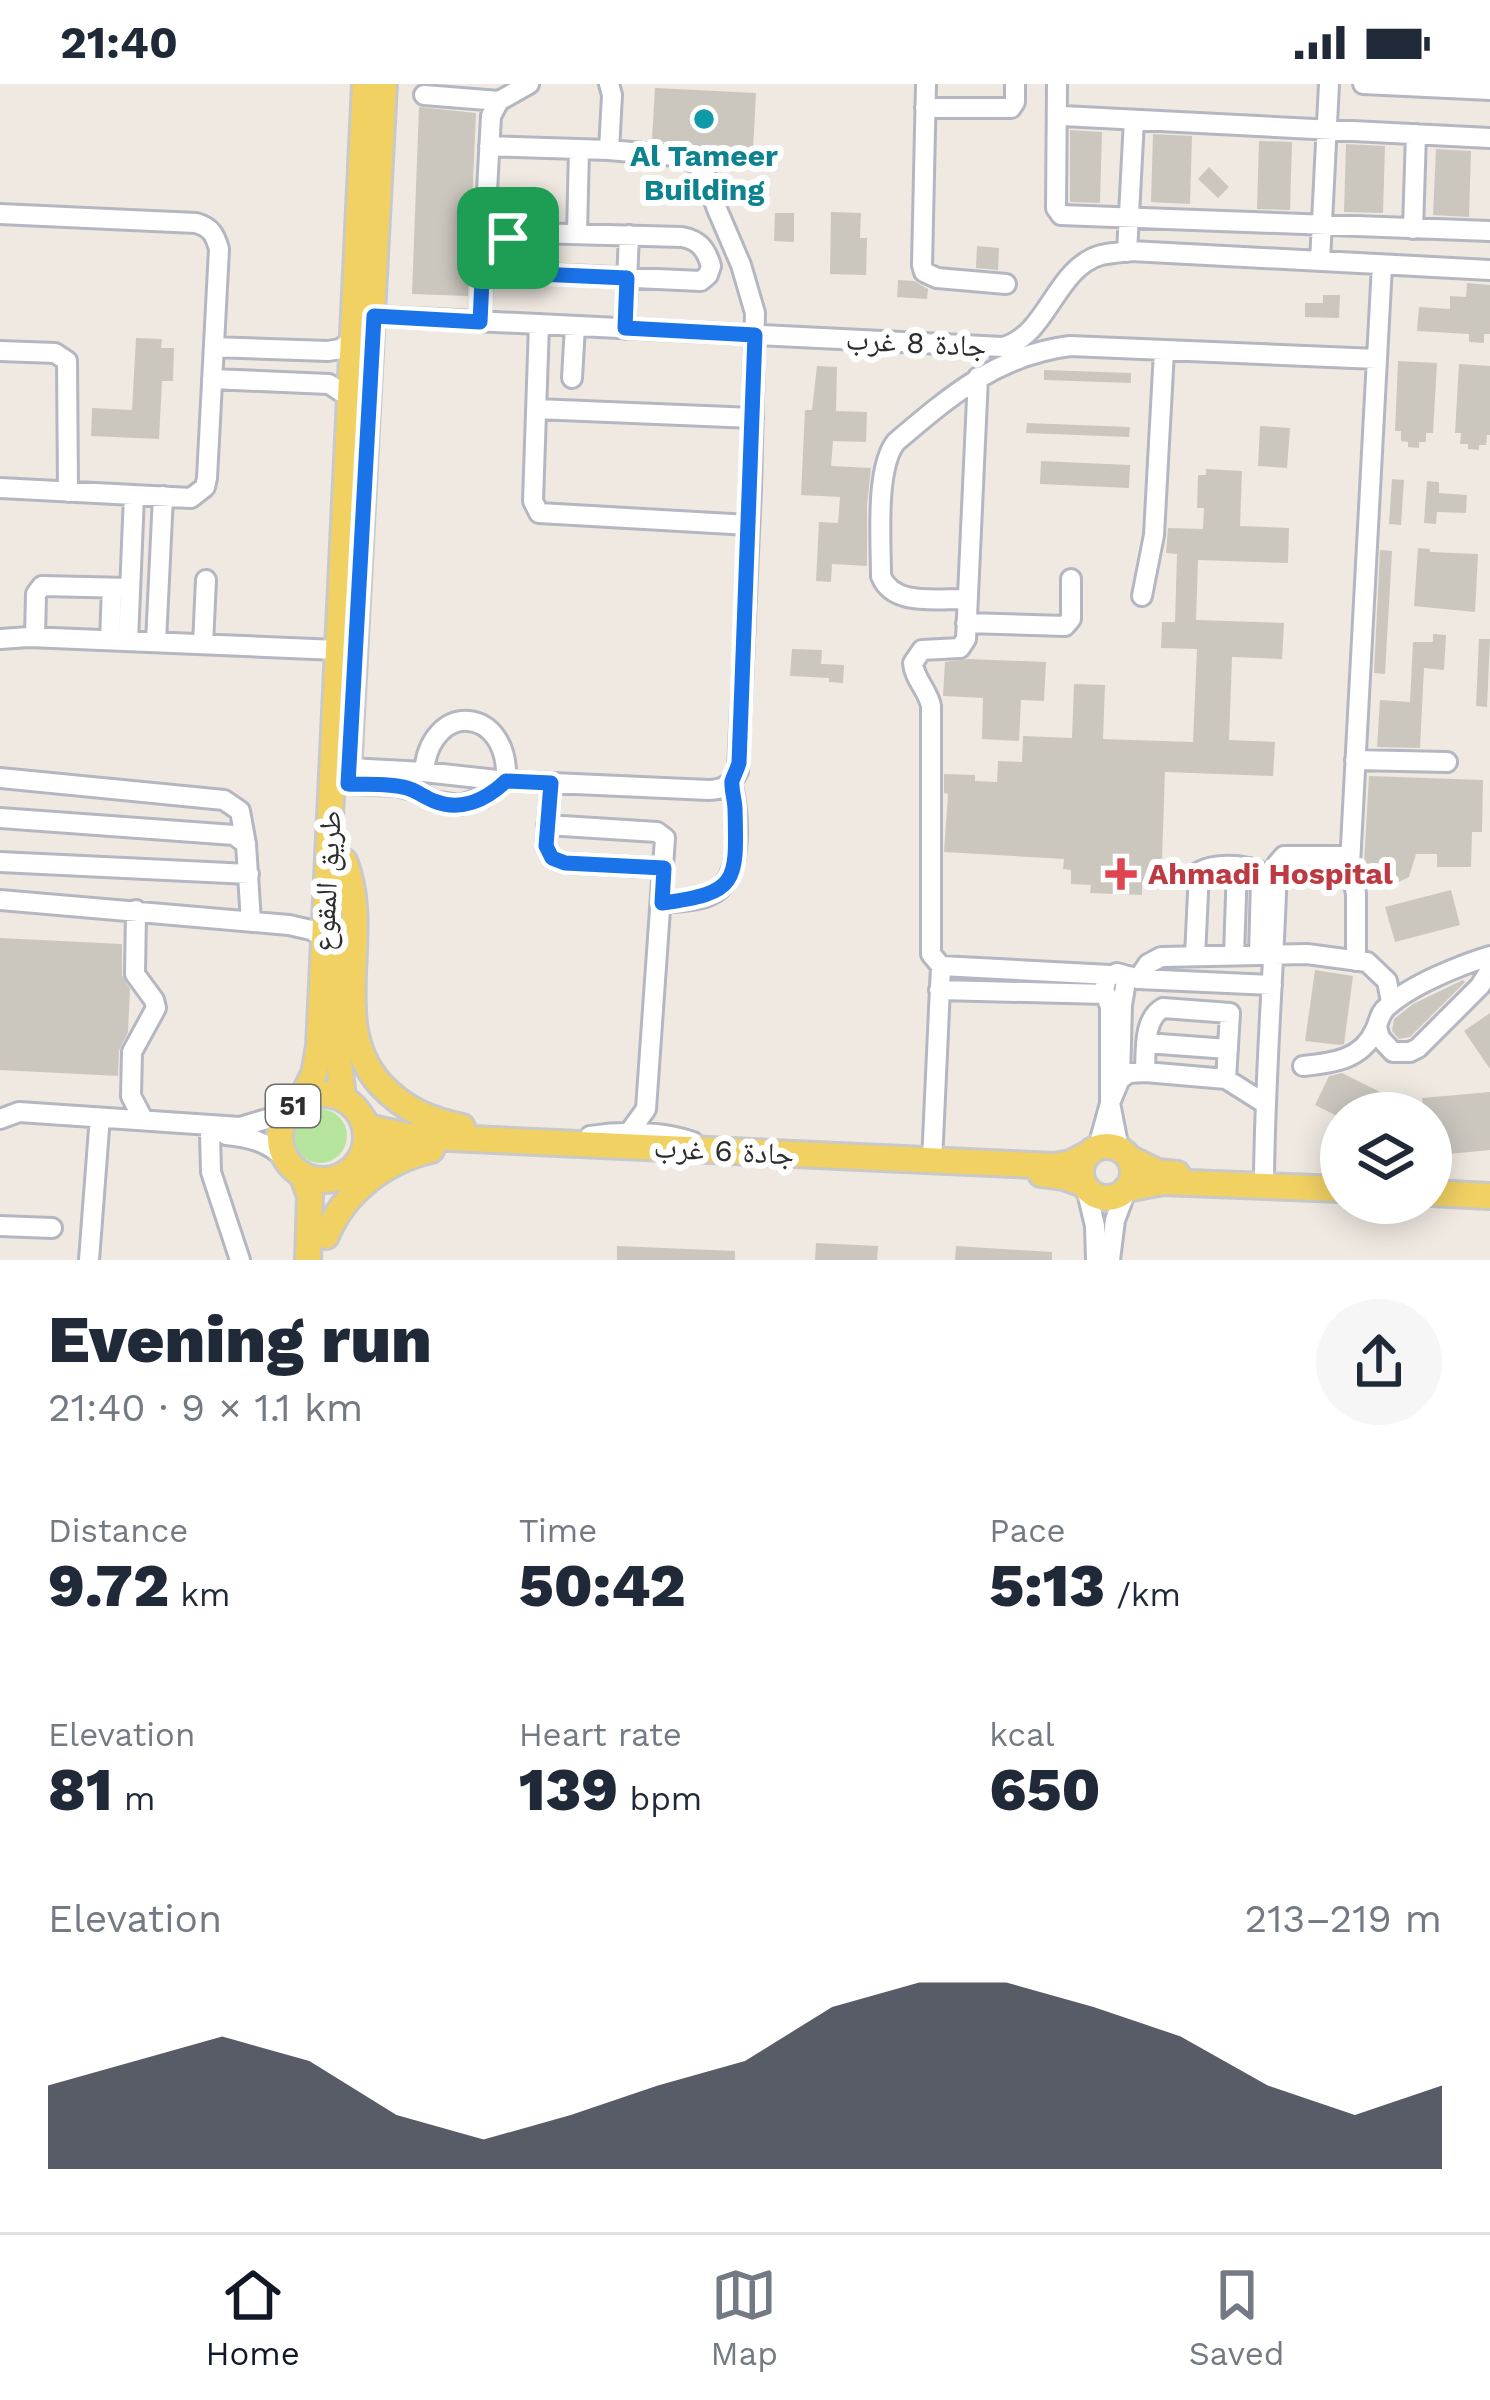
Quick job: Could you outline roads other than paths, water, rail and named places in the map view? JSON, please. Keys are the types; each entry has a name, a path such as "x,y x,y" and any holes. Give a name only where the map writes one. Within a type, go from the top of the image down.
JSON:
{"main road":[{"name":"طريق المقوع","path":"343,1098 337,1045 381,86"},
{"name":"طريق المقوع","path":"296,1104 314,1074 319,1047 352,341 381,86"},
{"path":"344,861 354,902 352,1015 362,1061 389,1094 417,1114 502,1143"},
{"name":"51","path":"308,1260 310,1196 280,1136 283,1121 296,1104 315,1094 343,1098 363,1120 366,1136 360,1159"},
{"name":"جادة 6 غرب","path":"363,1120 367,1126 407,1136 1055,1175 1085,1186"},
{"name":"جادة 6 غرب","path":"360,1159 390,1142 567,1143 1055,1166 1109,1152 1167,1174 1320,1183"},
{"path":"325,1248 336,1212 374,1176 405,1159 442,1148 502,1143"},
{"path":"1109,1152 1132,1178 1126,1190 1097,1196 1085,1186 1081,1168 1109,1152"},
{"path":"293,1166 313,1178 336,1178 360,1159"},
{"path":"325,1248 329,1191 336,1178"},
{"name":"جادة 6 غرب","path":"1126,1190 1163,1182 1320,1185"},
{"path":"1452,1190 1490,1191"}],"street":[{"path":"480,322 491,116 499,101 529,84"},
{"path":"610,84 610,150"},
{"path":"926,84 924,272 937,278 1006,284"},
{"path":"925,108 1011,108 1015,84"},
{"path":"1058,84 1056,208 1060,215 1490,232"},
{"path":"1320,261 1329,84"},
{"path":"1363,84 1490,90"},
{"path":"441,92 499,101"},
{"path":"1057,120 1063,116 1490,138"},
{"path":"1127,252 1134,120"},
{"path":"1413,229 1416,134"},
{"path":"489,146 610,150 685,158 700,167 742,265 755,313 739,763 731,783 735,855 731,876 717,892 662,903"},
{"path":"577,234 578,149"},
{"path":"0,214 206,226 219,249 205,488 191,497 0,488"},
{"path":"483,271 700,280 709,275 711,266 703,247 693,239 533,232 484,237"},
{"path":"625,328 629,235"},
{"path":"516,273 517,237"},
{"name":"جادة 8 غرب","path":"374,316 1009,346 1025,336 1070,277 1097,256 1127,252 1490,271"},
{"path":"1356,961 1356,894 1350,856 1382,265"},
{"path":"539,324 533,501 538,513 748,525"},
{"path":"572,378 575,326"},
{"path":"214,346 328,351 352,341"},
{"path":"967,599 901,596 886,587 881,576 883,468 896,442 978,377 1061,347 1377,359"},
{"path":"286,381 278,365 280,356 292,349"},
{"path":"0,351 55,353 67,361 68,491"},
{"path":"1142,596 1154,535 1164,351"},
{"path":"932,1162 940,966 931,954 932,706 913,663 922,650 963,646 966,639 978,377"},
{"path":"212,379 328,384 349,397"},
{"path":"536,409 753,418"},
{"path":"119,640 134,495"},
{"path":"156,642 163,496"},
{"path":"966,623 1065,626 1071,619 1070,579"},
{"path":"203,644 206,580"},
{"path":"35,637 36,594 41,586 121,588"},
{"path":"0,639 338,650"},
{"path":"424,772 436,734 459,722 472,722 495,734 502,745 506,781"},
{"path":"1355,760 1447,763"},
{"path":"348,776 424,772 506,781 709,790 731,783"},
{"path":"348,776 460,805 485,797 506,781"},
{"path":"0,778 224,800 240,811 251,922"},
{"path":"551,783 546,846 558,862 664,868"},
{"path":"0,818 234,836 246,844"},
{"path":"547,825 657,832 666,841 646,1109 628,1134"},
{"path":"1267,955 1279,860 1350,856"},
{"path":"0,862 249,874"},
{"path":"1234,956 1237,866"},
{"path":"1195,956 1199,872 1208,867 1257,870 1272,985 1264,1178"},
{"path":"0,900 304,927 325,938"},
{"path":"136,910 135,974 156,1008 132,1052 131,1096 143,1119"},
{"path":"1109,1152 1111,1007 1127,980 1161,957 1307,954 1356,961 1375,968 1387,981 1391,1003"},
{"path":"1490,956 1455,967 1391,1003 1378,1018 1380,1038 1393,1052 1418,1048 1490,970"},
{"path":"940,966 1083,985"},
{"path":"939,990 1127,980 1272,985"},
{"path":"1127,980 1163,1008 1230,1012 1226,1079"},
{"path":"1110,1102 1120,1079 1127,980"},
{"path":"1190,1010 1216,983"},
{"path":"1144,1072 1154,1014 1163,1008"},
{"path":"1303,1066 1334,1063 1352,1055 1377,1027"},
{"path":"1146,1043 1228,1048"},
{"path":"1120,1079 1144,1072 1226,1079 1264,1103"},
{"path":"0,1120 19,1112 240,1126 280,1115 296,1104"},
{"path":"646,1109 664,1136"},
{"path":"0,1120 254,1139 273,1147 293,1166"},
{"path":"89,1260 99,1129"},
{"path":"210,1134 211,1172 240,1260"},
{"path":"567,1143 628,1134 689,1140 708,1150"},
{"path":"1085,1186 1110,1260"},
{"path":"1096,1260 1126,1190"},
{"path":"0,1226 52,1228"}],"place":[{"name":"Al Tameer Building","path":"704,119"},
{"name":"Ahmadi Hospital","path":"1121,874"}]}
